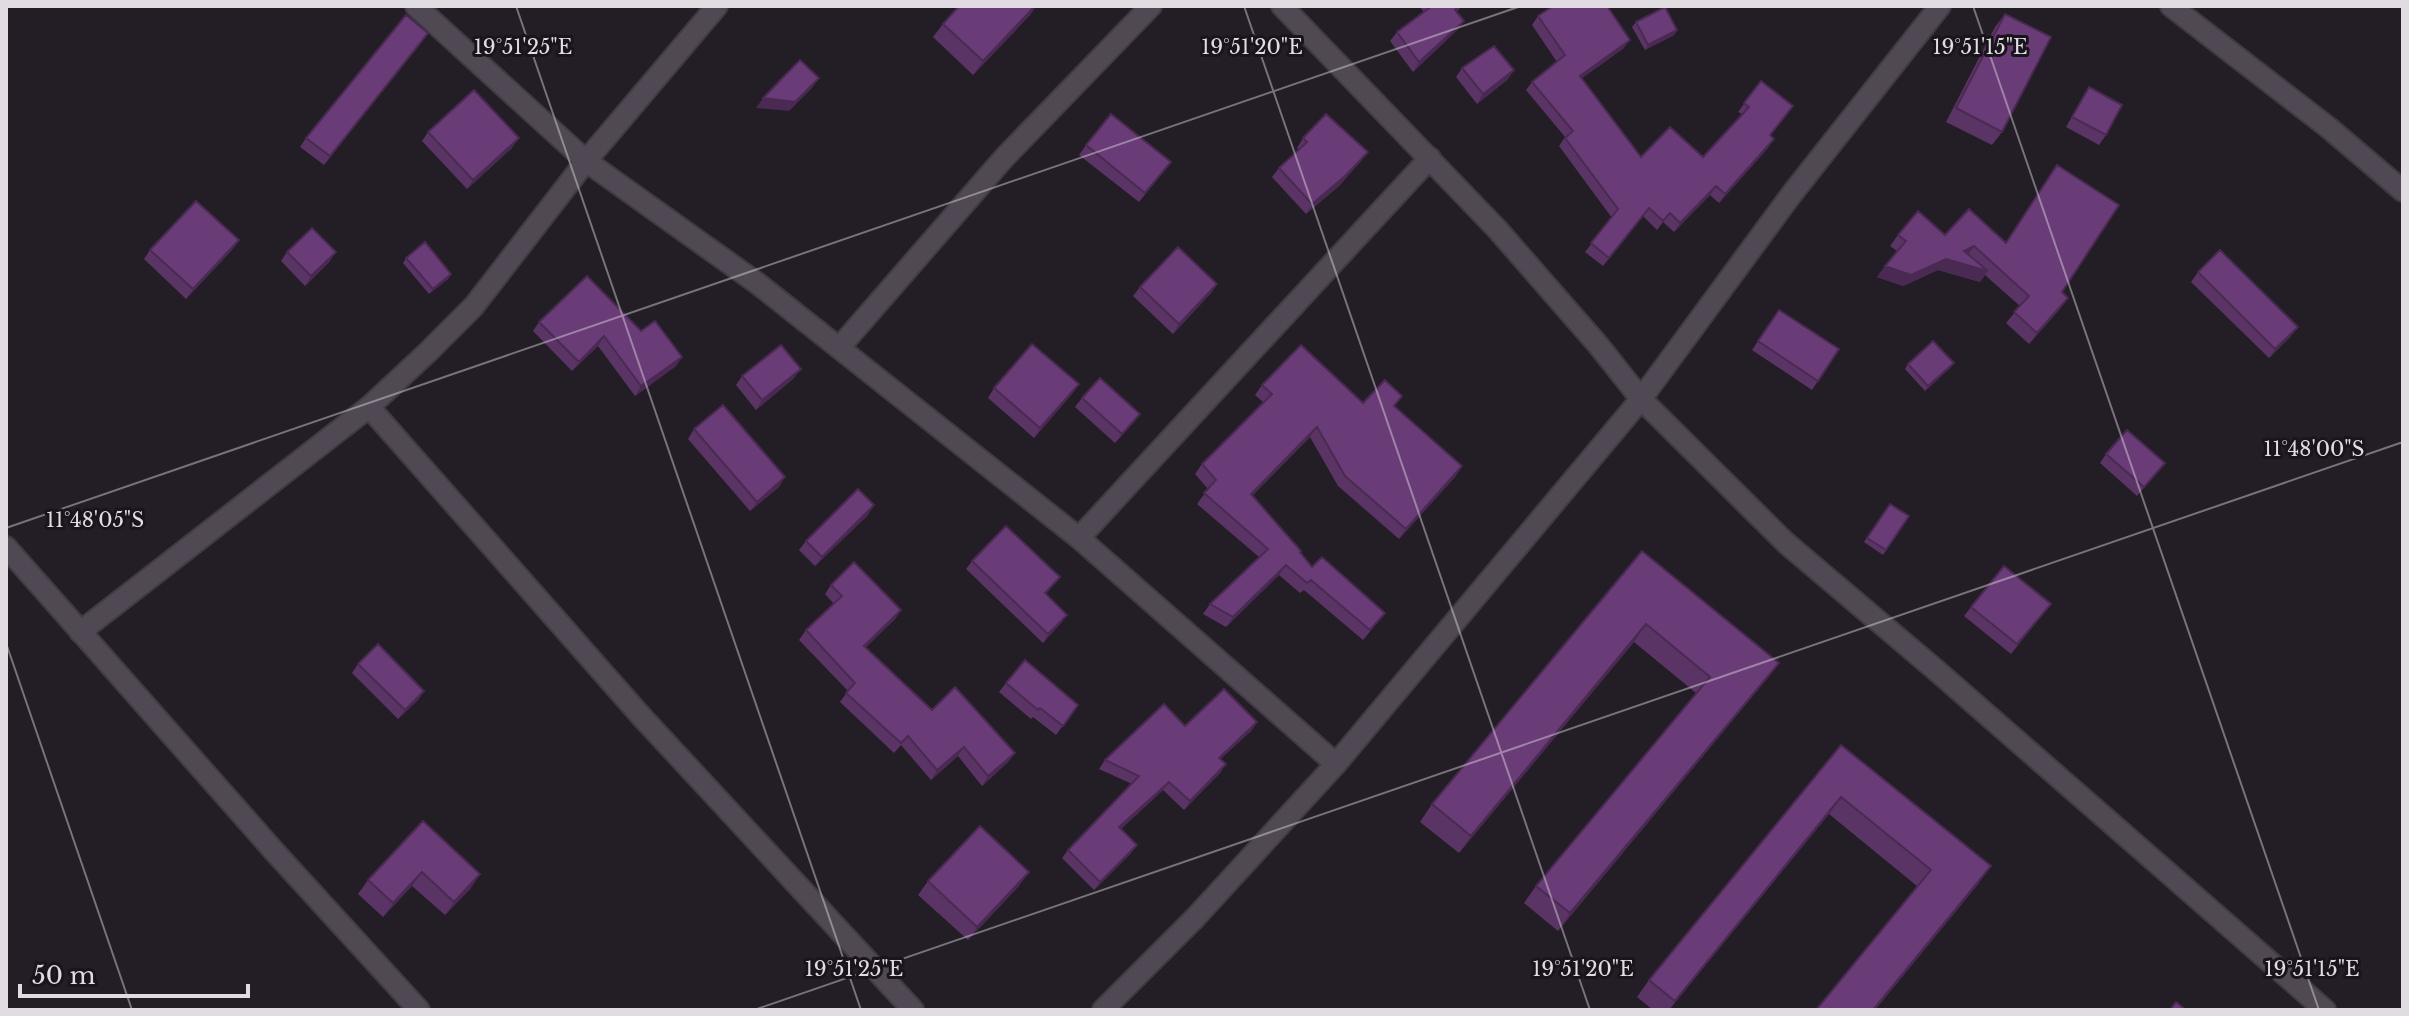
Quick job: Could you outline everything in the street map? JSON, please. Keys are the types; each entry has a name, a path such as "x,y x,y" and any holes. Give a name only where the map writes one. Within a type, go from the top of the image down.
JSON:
{"street":[{"path":"416,6 586,161 757,283 1079,538 1336,764"},
{"path":"80,632 369,407 474,306 586,161 717,6"},
{"path":"839,348 1004,158 1151,6"},
{"path":"1282,6 1528,262 1641,399 1786,543 2325,1010"},
{"path":"1103,1010 1195,918 1336,764 1641,399 1791,195 1940,6"},
{"path":"2171,6 2329,128 2403,191"},
{"path":"1079,538 1430,158"},
{"path":"369,407 610,682 913,1010"},
{"path":"6,547 419,1010"}],"building":[{"path":"959,6 1035,6 983,61 943,24"},
{"path":"1432,6 1459,6 1455,10 1464,21 1419,62 1397,32"},
{"path":"1553,6 1607,6 1630,40 1580,76 1641,157 1670,127 1703,157 1749,107 1744,103 1761,81 1793,106 1770,135 1774,139 1725,194 1716,186 1680,223 1670,213 1663,221 1649,208 1609,258 1591,243 1618,209 1565,138 1573,131 1532,82 1565,55 1538,16"},
{"path":"1665,7 1677,30 1648,45 1636,22"},
{"path":"2005,14 2051,37 2002,132 1956,108"},
{"path":"406,15 428,33 330,156 306,138"},
{"path":"1494,46 1514,70 1483,94 1462,68"},
{"path":"800,60 819,78 795,102 763,98"},
{"path":"2089,87 2122,105 2106,135 2072,117"},
{"path":"474,90 519,138 473,180 428,132"},
{"path":"1111,114 1171,162 1145,193 1086,145"},
{"path":"1326,114 1368,152 1312,204 1279,168 1307,142 1303,138"},
{"path":"2057,165 2119,205 2062,292 2068,298 2037,333 2014,312 2029,296 1974,246 1964,251 1988,271 1946,259 1911,275 1885,266 1906,241 1898,235 1918,211 1945,235 1969,209 2006,243"},
{"path":"196,201 239,240 193,289 150,250"},
{"path":"312,228 336,252 311,276 287,252"},
{"path":"425,242 451,274 433,289 406,258"},
{"path":"1178,247 1217,284 1179,324 1140,287"},
{"path":"2220,250 2298,327 2275,349 2198,272"},
{"path":"587,276 641,331 655,321 682,357 641,386 604,336 579,362 539,322"},
{"path":"1779,310 1839,349 1818,381 1758,341"},
{"path":"1933,341 1954,363 1928,386 1908,364"},
{"path":"1032,344 1079,384 1040,428 994,388"},
{"path":"781,345 801,369 762,400 742,376"},
{"path":"1301,345 1363,403 1385,380 1402,396 1394,406 1462,466 1406,529 1345,476 1317,427 1251,494 1312,567 1322,557 1385,613 1370,630 1311,580 1307,583 1286,565 1233,617 1210,604 1268,549 1204,493 1216,480 1202,464 1272,394 1262,385"},
{"path":"1100,378 1140,414 1122,434 1082,398"},
{"path":"723,405 785,477 757,502 694,429"},
{"path":"2127,430 2165,463 2144,487 2106,454"},
{"path":"858,489 874,505 822,557 806,541"},
{"path":"1890,504 1909,516 1886,550 1867,538"},
{"path":"1006,526 1060,577 1045,593 1067,615 1048,634 972,561"},
{"path":"1642,551 1779,663 1570,913 1536,886 1710,677 1646,624 1471,836 1432,804"},
{"path":"854,562 901,610 864,646 932,710 955,687 1015,753 988,776 964,747 937,770 908,736 901,743 846,693 855,683 806,630 842,596 831,585"},
{"path":"2004,566 2051,604 2017,644 1971,607"},
{"path":"378,644 424,691 405,710 358,664"},
{"path":"1025,660 1078,705 1063,726 1006,683"},
{"path":"1224,689 1257,722 1219,758 1226,764 1190,801 1169,782 1119,827 1137,845 1100,882 1068,850 1139,776 1105,760 1164,704 1185,726"},
{"path":"1841,745 1991,866 1873,1010 1816,1010 1931,870 1841,797 1675,1001 1649,980"},
{"path":"423,821 480,874 454,902 422,872 393,903 368,880"},
{"path":"980,826 1029,872 977,927 928,881"},
{"path":"2176,1002 2186,1010 2170,1010"}]}
